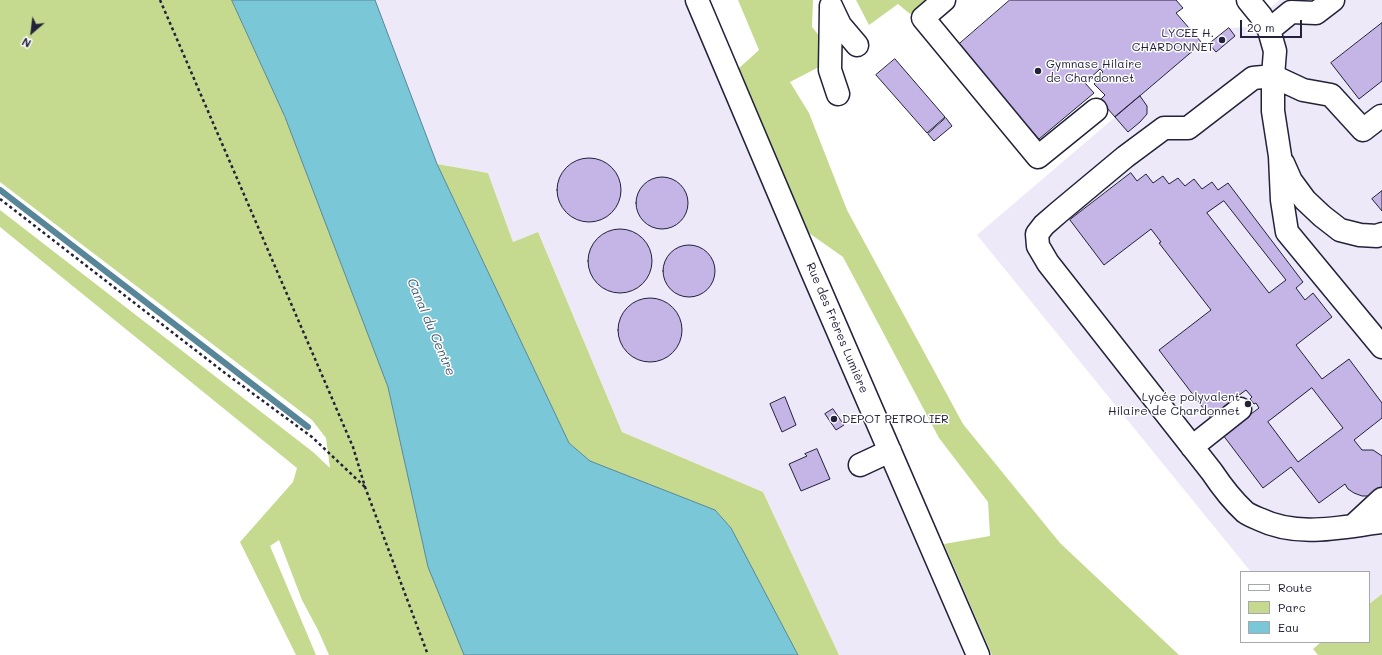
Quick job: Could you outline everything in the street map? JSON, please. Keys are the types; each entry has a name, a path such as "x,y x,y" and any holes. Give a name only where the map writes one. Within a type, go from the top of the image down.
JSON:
{"street":[{"name":"Rue des Frères Lumière","path":"697,0 978,655"},
{"path":"944,0 923,18 1038,157 1096,110"},
{"path":"1248,0 1261,16 1269,30 1275,51 1273,111 1280,156 1282,200 1287,232 1382,347"},
{"path":"1269,30 1291,12 1316,13 1333,0"},
{"path":"830,3 840,25 856,45"},
{"path":"830,3 830,70 838,94"},
{"path":"1381,116 1363,130 1331,95 1303,90 1273,76 1253,78 1188,128 1164,128 1125,157 1059,212 1044,225 1037,234 1038,246 1048,263 1212,472 1229,496 1247,513 1270,524 1293,530 1322,530 1382,522"},
{"path":"1280,156 1291,181 1305,200 1340,230 1360,235 1377,236 1382,234"},
{"path":"1192,447 1240,409"},
{"path":"860,465 890,451"},
{"path":"1354,525 1382,499"}],"path":[{"path":"160,0 353,447 365,487 428,655"},
{"path":"0,199 225,373 312,437 365,487"}],"shaded area":[{"path":"375,0 708,0 992,655 839,655 763,492 622,432 538,232 513,242 488,173 437,164"},
{"name":"Lycée polyvalent Hilaire de Chardonnet","path":"1280,0 1382,0 1382,594 1370,603 1370,571 1250,571 977,235 1202,43 1209,44 1229,28 1247,27"}],"green space":[{"path":"0,0 232,0 285,117 388,387 428,567 464,655 329,655 302,600 279,540 270,546 316,655 296,655 240,542 293,482 297,468 0,227 0,210 313,452 330,468 326,438 312,420 0,182"},
{"path":"738,0 813,0 812,27 821,38 819,67 790,82 809,113 847,210 963,424 1060,543 1179,655 992,655 944,544 990,536 988,502 939,438 843,257 809,233 738,69 759,50"},
{"path":"856,0 927,0 910,14 898,4 869,25"},
{"path":"437,164 488,173 513,242 538,232 622,432 763,492 839,655 798,655 731,528 715,510 590,461 569,443"},
{"path":"1382,594 1382,655 1318,655 1313,649 1320,643 1370,643 1370,603"}],"water":[{"name":"Canal du Centre","path":"232,0 375,0 437,164 569,443 590,461 715,510 731,528 798,655 464,655 428,567 388,387 285,117"}],"building":[{"name":"Gymnase Hilaire de Chardonnet","path":"1010,0 1176,0 1183,8 1176,13 1202,43 1115,117 1100,100 1105,95 1094,84 1103,72 1100,69 1085,83 1094,93 1039,139 957,46"},
{"path":"1382,23 1382,81 1359,99 1331,63"},
{"name":"LYCEE H. CHARDONNET","path":"1229,28 1235,36 1216,52 1209,44"},
{"path":"895,59 945,117 927,133 876,75"},
{"path":"1140,96 1147,106 1147,114 1128,132 1115,117"},
{"path":"946,118 952,126 934,141 928,134"},
{"path":"589,158 607,163 612,167 616,172 621,190 616,208 612,213 607,217 589,222 571,217 566,213 562,208 557,190 562,172 566,167 571,163"},
{"path":"1131,173 1137,181 1146,174 1153,183 1163,176 1169,184 1178,178 1185,186 1194,179 1202,189 1212,182 1218,190 1228,183 1303,282 1296,288 1305,300 1313,293 1332,317 1296,345 1322,379 1349,359 1382,403 1382,418 1354,440 1362,450 1373,450 1382,456 1382,489 1376,494 1362,496 1348,489 1345,484 1319,503 1291,467 1263,488 1223,435 1259,408 1256,403 1254,404 1250,399 1252,397 1246,390 1210,417 1159,350 1211,310 1159,243 1161,242 1151,229 1104,265 1070,220","holes":["1224,201 1286,280 1269,293 1207,213","1312,388 1343,428 1298,462 1268,422"]},
{"path":"662,177 676,181 684,189 688,203 684,217 676,225 662,229 648,225 640,217 636,203 640,189 648,181"},
{"path":"1382,191 1382,211 1372,199"},
{"path":"620,229 638,234 643,238 647,243 652,261 647,279 643,284 638,288 620,293 602,288 597,284 593,279 588,261 593,243 597,238 602,234"},
{"path":"689,245 703,249 711,257 715,271 711,285 703,293 689,297 675,293 667,285 663,271 667,257 675,249"},
{"path":"650,298 668,303 673,307 677,312 682,330 677,348 673,353 668,357 650,362 632,357 627,353 623,348 618,330 623,312 627,307 632,303"},
{"path":"785,397 796,425 782,432 770,404"},
{"name":"DEPOT PETROLIER","path":"833,409 844,425 836,430 825,414"},
{"path":"817,449 830,479 801,491 789,464 807,456 805,454"}],"waterway":[{"path":"0,190 308,427"}],"place":[{"name":"LYCEE H. CHARDONNET","path":"1222,40"},
{"name":"Gymnase Hilaire de Chardonnet","path":"1038,71"},
{"name":"Lycée polyvalent Hilaire de Chardonnet","path":"1248,404"},
{"name":"DEPOT PETROLIER","path":"834,419"}]}
